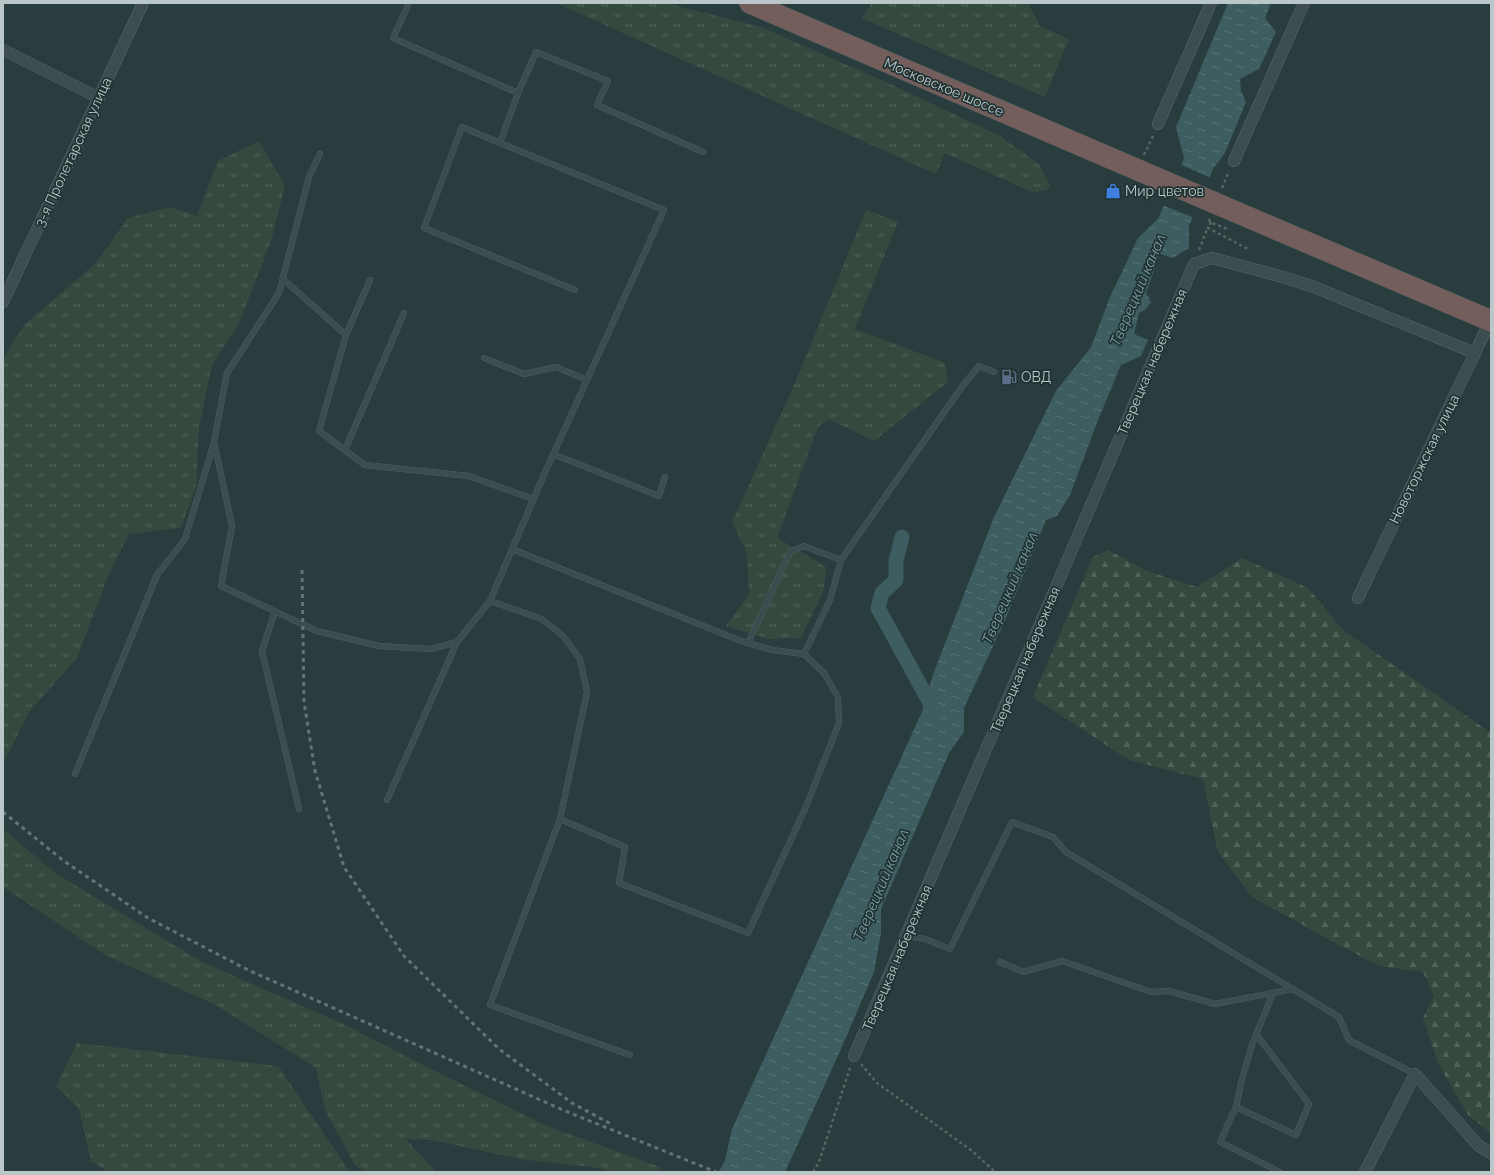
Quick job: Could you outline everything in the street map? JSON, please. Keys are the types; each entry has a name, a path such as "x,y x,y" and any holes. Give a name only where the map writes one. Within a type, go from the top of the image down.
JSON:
{"highway":[{"name":"Московское шоссе","path":"750,3 1141,163 1215,207 1491,320"}],"street":[{"name":"3-я Пролетарская улица","path":"3,302 143,3"},
{"path":"1158,124 1211,3"},
{"path":"1234,161 1304,3"},
{"path":"3,50 99,98"},
{"path":"1194,264 1212,258 1283,277 1314,287 1475,353"},
{"name":"Тверецкая набережная","path":"854,1056 1194,264"},
{"name":"Новоторжская улица","path":"1358,598 1491,320"},
{"path":"1365,1172 1414,1074 1479,1146 1491,1153"}],"lane":[{"path":"409,3 393,38 518,93"},
{"path":"500,143 518,93 536,52 608,81 597,105 703,152"},
{"path":"387,800 457,642 490,601 553,454 664,210 462,127 424,228 575,290"},
{"path":"75,774 157,575 185,539 214,442 227,373 279,293 309,177 320,154"},
{"path":"283,279 346,336"},
{"path":"370,280 346,336 319,431 365,465 470,476 533,499"},
{"path":"345,450 404,312"},
{"path":"484,358 524,374 556,366 587,380"},
{"path":"804,654 830,600 841,560 961,388 979,366 994,372"},
{"path":"214,442 232,526 222,586 317,631 379,646 432,648 457,642"},
{"path":"553,454 659,496 665,477"},
{"path":"748,643 790,552 804,546 841,560"},
{"path":"512,549 748,643 772,650 804,654 824,672 838,697 839,722 805,810 748,933 619,883 625,847 560,819"},
{"path":"490,601 542,619 563,636 580,659 587,692 560,819 490,1005 630,1055"},
{"path":"275,611 262,651 299,809"},
{"path":"906,936 925,939 950,949 1012,822 1053,837 1066,852 1339,1017 1349,1040 1414,1074"},
{"path":"1000,962 1024,972 1062,961 1151,992 1169,991 1215,1004 1293,989"},
{"path":"1273,993 1252,1045 1236,1107 1220,1142 1280,1172"},
{"path":"1236,1107 1296,1135 1309,1104 1256,1034"}],"path":[{"path":"1141,163 1158,124"},
{"path":"1194,264 1234,161"},
{"path":"1208,228 1215,207"},
{"path":"1208,228 1250,250"},
{"path":"812,1172 819,1162 854,1056"},
{"path":"854,1056 877,1083 971,1150 995,1172"}],"green space":[{"path":"556,3 666,3 761,27 886,82 1000,136 1039,164 1051,188 1034,193 945,153 936,174"},
{"path":"872,3 1028,3 1040,26 1069,39 1045,97 861,18"},
{"path":"259,141 285,186 271,241 239,323 212,365 199,427 196,486 181,528 129,534 108,576 77,658 29,712 3,764 3,359 24,325 96,263 128,218 170,207 197,216 218,161"},
{"path":"866,210 898,222 855,329 945,363 948,382 874,441 828,419 818,427 777,538 826,567 824,590 801,638 769,639 726,626 749,594 747,553 732,522 795,383"},
{"path":"1108,550 1147,571 1197,587 1242,558 1308,588 1343,630 1491,733 1491,1133 1468,1115 1438,1063 1423,1018 1434,996 1423,972 1379,966 1252,897 1218,852 1203,779 1129,760 1033,697 1093,557"},
{"path":"3,829 55,873 202,962 341,1023 547,1126 660,1167 659,1172 614,1172 592,1167 519,1159 432,1140 406,1139 436,1172 365,1172 355,1165 325,1110 316,1068 214,1004 107,956 3,887"},
{"path":"77,1043 278,1066 350,1172 108,1172 91,1161 79,1109 56,1086"}],"water":[{"name":"Тверецкий канал","path":"1228,3 1271,3 1265,18 1276,32 1259,69 1240,79 1241,91 1246,102 1225,153 1213,169 1189,226 1189,248 1173,258 1160,254 1146,293 1151,302 1145,310 1139,313 1134,334 1148,340 1141,356 1121,365 1098,420 1070,495 1057,516 1046,520 1003,625 964,708 964,732 949,753 881,909 881,933 874,972 841,1049 785,1172 719,1172 725,1160 732,1129 921,714 934,672 994,517 1056,391 1091,347 1110,297 1138,238 1158,219 1184,158 1176,127"}],"pier":[{"path":"1179,164 1211,178 1195,218 1162,205"}],"waterway":[{"path":"902,537 896,561 896,580 882,593 878,608 936,714"}],"railway":[{"path":"302,570 304,702 315,771 344,867 404,956 499,1049 572,1103 611,1124"},
{"path":"3,812 64,861 148,918 248,970 563,1110 716,1172"}],"place":[{"name":"Мир цветов","path":"1113,191"},
{"name":"ОВД","path":"1009,377"}]}
